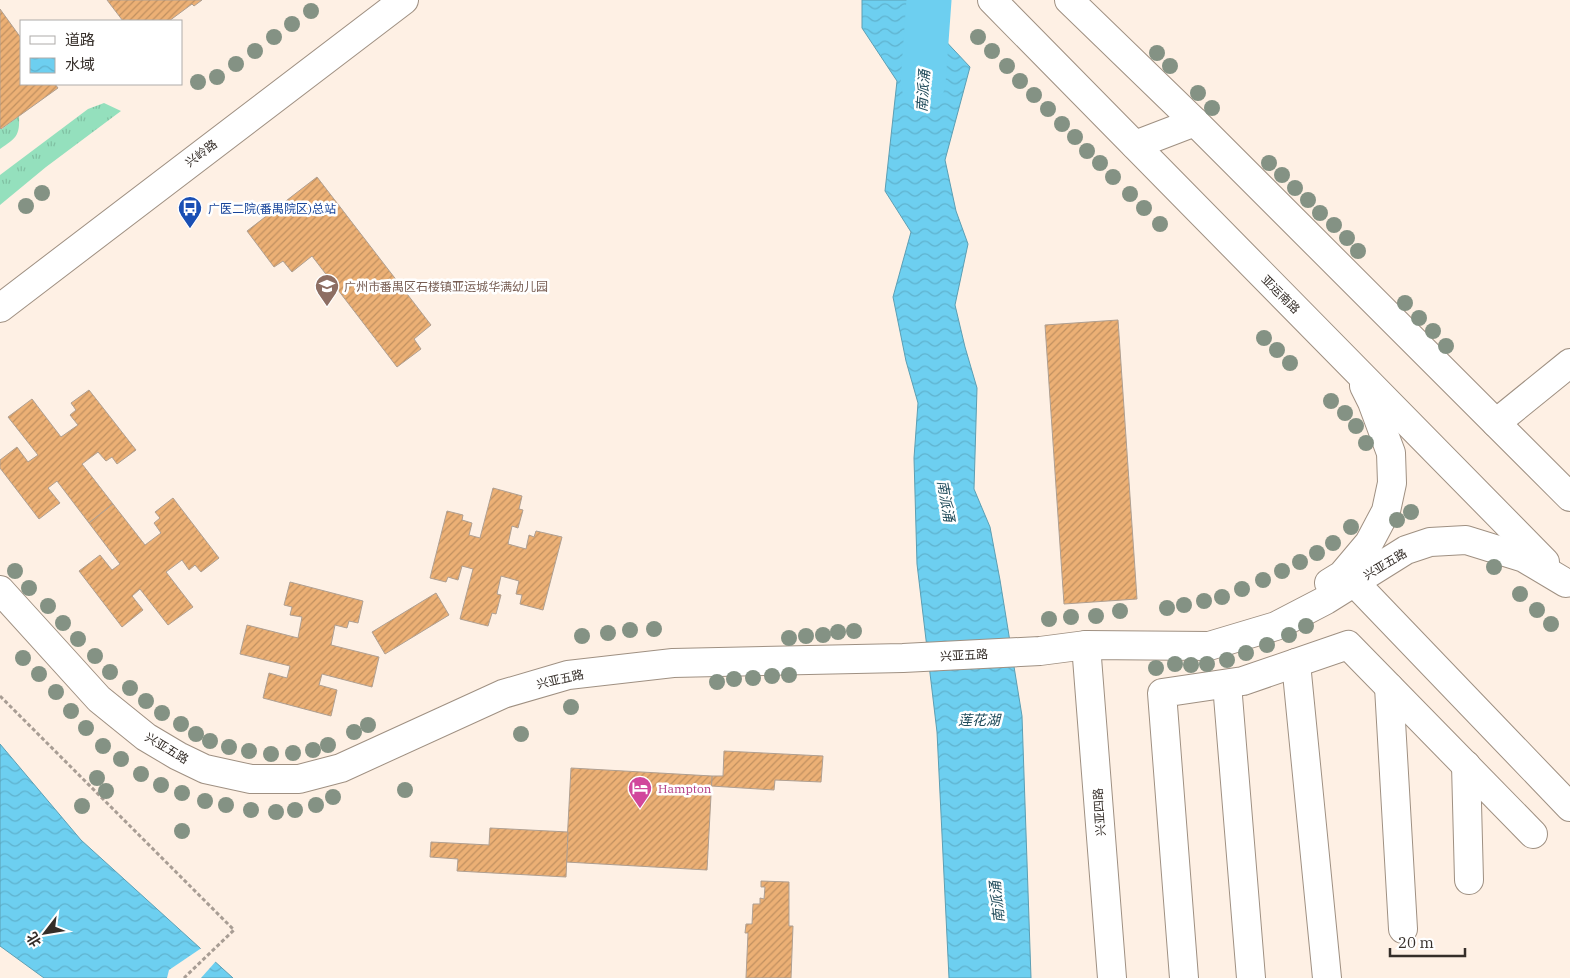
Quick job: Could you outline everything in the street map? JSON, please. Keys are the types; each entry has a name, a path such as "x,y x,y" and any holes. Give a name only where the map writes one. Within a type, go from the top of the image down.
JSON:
{"street":[{"name":"兴岭路","path":"0,308 404,0"},
{"name":"亚运南路","path":"992,0 1568,585"},
{"path":"1069,0 1195,122 1570,497"},
{"path":"1135,145 1195,122"},
{"path":"1496,423 1570,363"},
{"name":"兴亚五路","path":"1209,646 1303,600 1342,575 1369,543 1386,511 1392,484 1391,453 1372,402 1355,369"},
{"name":"兴亚五路","path":"0,590 99,699 146,737 206,770 251,779 298,779 341,768 503,694 568,675 673,664 903,658 1040,651 1086,645 1209,646 1276,626 1326,600 1406,550 1430,542 1466,540 1524,558 1568,585"},
{"path":"1355,582 1570,807"},
{"name":"兴亚四路","path":"1086,645 1112,978"},
{"path":"1184,978 1162,693 1243,681 1348,645 1533,834"},
{"path":"1296,662 1327,978"},
{"path":"1227,684 1251,978"},
{"path":"1389,687 1403,930"},
{"path":"1466,765 1469,880"}],"path":[{"path":"0,696 234,930 184,978"}],"green space":[{"path":"104,103 121,111 46,167 0,205 0,175 88,109"},
{"path":"19,116 19,128 16,136 0,149 0,128 2,129"}],"water":[{"name":"莲花湖","path":"862,0 907,0 970,67 945,160 956,211 968,244 955,305 977,388 974,489 990,527 1022,716 1031,978 949,978 937,732 917,564 914,458 918,403 906,361 893,297 911,232 885,191 897,81 862,28"},
{"path":"0,744 81,840 233,978 44,978 0,946"}],"pier":[{"path":"203,947 217,960 201,978 167,978 169,970"}],"building":[{"path":"107,0 202,0 194,6 192,4 170,20 122,20"},
{"path":"0,9 20,37 20,85 56,85 58,88 0,128"},
{"path":"317,177 431,325 414,339 421,349 397,367 312,256 292,272 283,261 274,267 247,231"},
{"path":"1118,320 1137,599 1064,604 1045,325"},
{"path":"89,390 136,450 117,464 112,457 106,461 98,452 82,464 113,504 89,523 57,481 48,488 60,503 39,519 0,468 0,460 17,447 28,462 38,455 8,417 32,399 61,437 78,425 70,415 76,410 71,403"},
{"path":"493,488 522,496 519,509 523,510 518,528 512,526 508,544 526,549 529,535 534,537 536,531 562,537 543,610 520,604 522,595 516,594 519,581 501,576 497,594 501,595 496,614 492,613 488,626 460,619 473,569 462,566 458,580 448,577 446,582 430,578 447,511 463,515 462,520 472,523 469,535 480,538"},
{"path":"173,498 219,558 201,572 195,565 189,570 182,560 166,572 193,607 168,625 140,589 132,596 143,610 122,627 79,571 100,555 112,570 120,564 89,523 113,504 145,545 161,533 154,523 160,518 155,512"},
{"path":"290,582 363,601 358,623 349,621 347,628 335,625 331,645 379,657 372,687 322,674 319,685 337,690 331,716 263,698 269,673 287,678 290,666 240,654 247,625 298,638 302,617 290,615 292,607 284,605"},
{"path":"436,593 449,615 385,654 372,632"},
{"path":"724,751 823,756 821,782 775,780 774,790 711,786 712,776 723,776"},
{"name":"Hampton","path":"571,768 712,776 707,870 566,862"},
{"path":"490,828 568,832 566,877 457,871 458,859 430,857 431,842 489,845"},
{"path":"761,881 789,882 789,926 793,926 791,978 746,978 748,933 745,933 746,924 752,924 753,904 760,904 760,898 764,899 765,887 761,887"}],"waterway":[{"name":"南派涌","path":"923,83 929,0"}],"place":[{"name":"广医二院(番禺院区)总站","path":"190,229"},
{"name":"广州市番禺区石楼镇亚运城华满幼儿园","path":"327,307"},
{"name":"Hampton","path":"640,809"}]}
